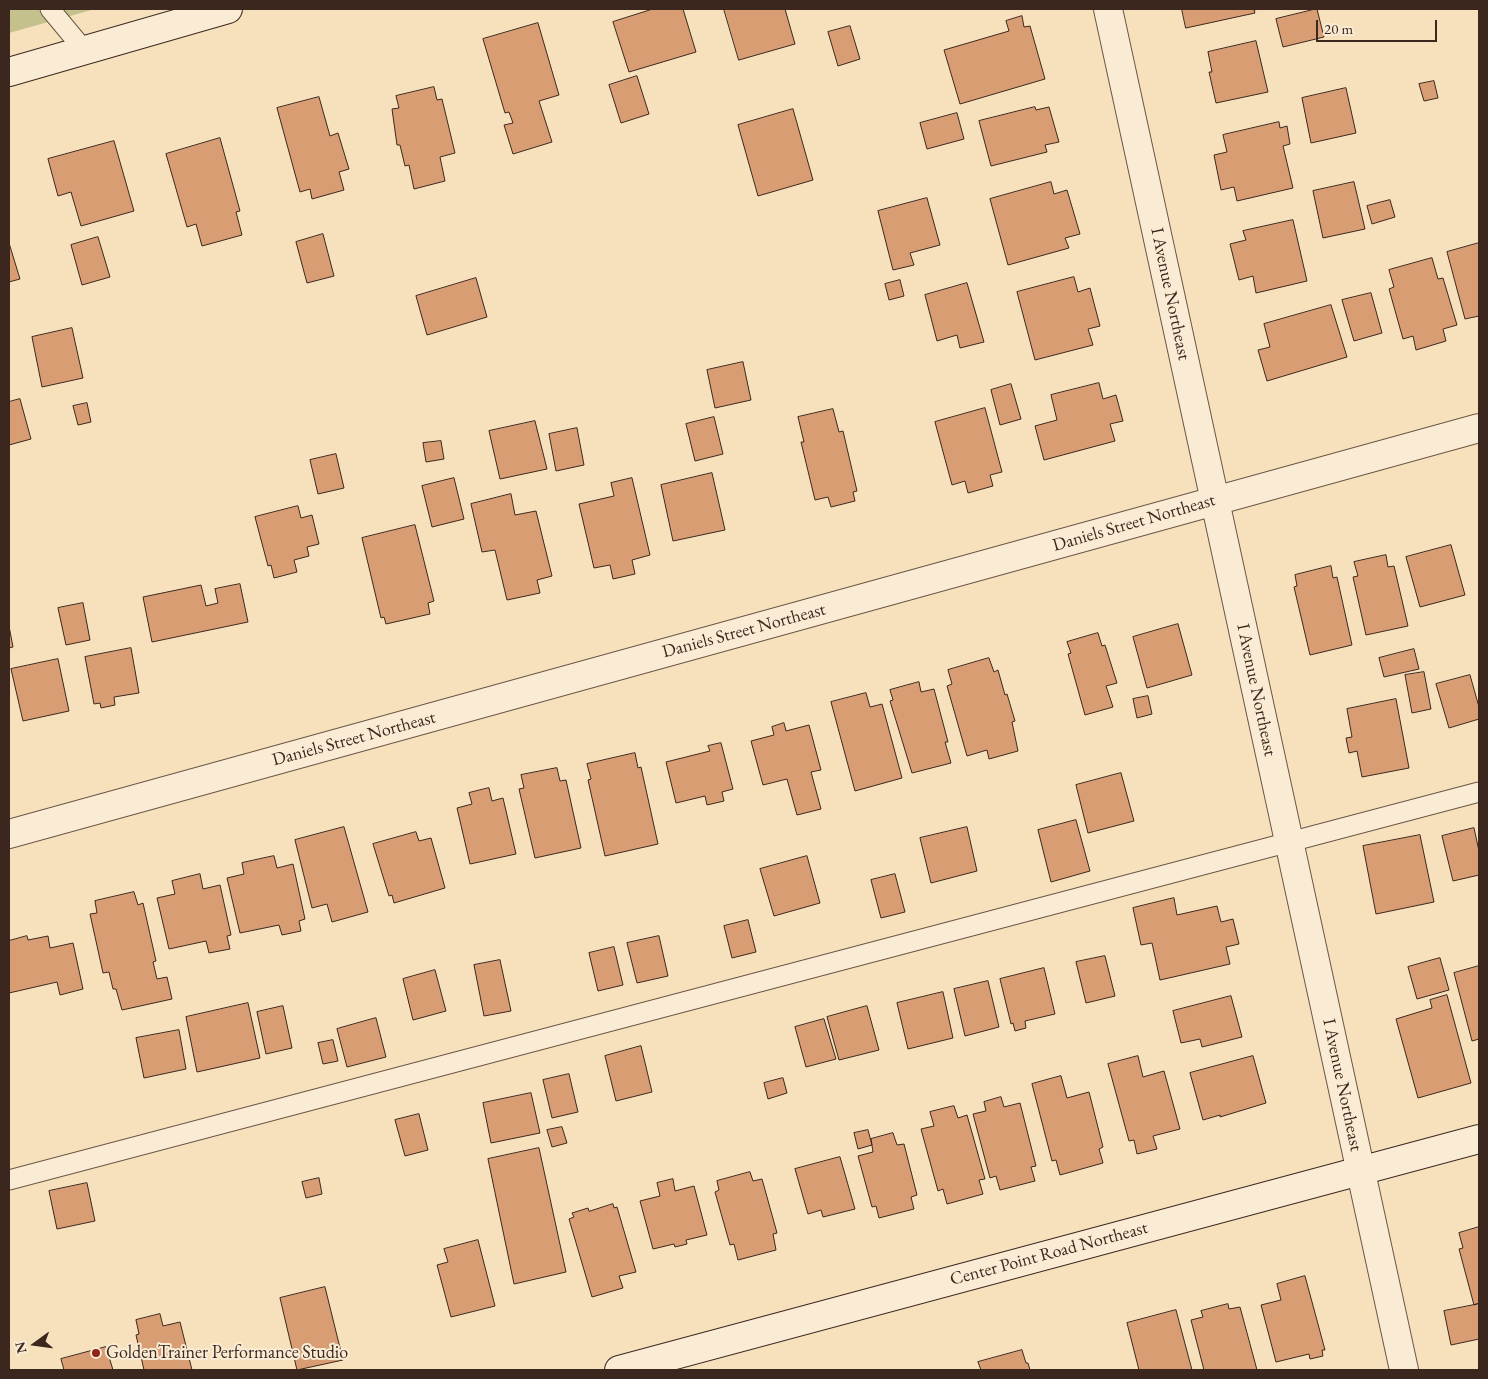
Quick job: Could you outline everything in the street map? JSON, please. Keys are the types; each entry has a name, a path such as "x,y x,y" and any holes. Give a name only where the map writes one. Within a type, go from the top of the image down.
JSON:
{"street":[{"path":"9,72 228,9"},
{"name":"I Avenue Northeast","path":"1108,9 1404,1370"},
{"name":"Daniels Street Northeast","path":"9,834 1479,428"},
{"name":"Center Point Road Northeast","path":"619,1370 1479,1139"}],"lane":[{"path":"50,9 84,50"},
{"path":"9,1180 1479,792"}],"shaded area":[{"path":"9,9 95,9 9,33"}],"building":[{"path":"653,9 683,9 696,52 629,72 613,22"},
{"path":"724,9 785,9 795,44 739,60"},
{"path":"1182,9 1260,9 1254,10 1255,13 1186,28"},
{"path":"1317,9 1324,37 1283,47 1276,19"},
{"path":"1022,16 1024,27 1030,26 1045,79 960,104 944,50 1009,31 1006,21"},
{"path":"538,23 559,95 539,101 552,142 513,154 504,125 513,123 509,112 505,113 483,39"},
{"path":"850,26 860,59 838,66 828,32"},
{"path":"1256,41 1268,92 1216,103 1209,72 1212,72 1208,52"},
{"path":"637,76 649,114 621,123 609,85"},
{"path":"1434,81 1438,98 1424,101 1419,84"},
{"path":"434,87 437,100 442,99 455,153 440,157 445,181 414,189 409,165 405,166 400,145 397,145 392,109 399,108 396,96"},
{"path":"1346,88 1356,133 1311,143 1302,98"},
{"path":"319,97 330,136 338,133 349,169 339,172 344,190 312,199 310,189 300,192 277,108"},
{"path":"1035,107 1036,110 1049,107 1059,142 1045,145 1047,152 991,166 979,121"},
{"path":"793,109 813,180 758,196 738,125"},
{"path":"957,113 964,139 927,149 920,123"},
{"path":"1279,122 1280,128 1287,126 1290,144 1283,146 1293,188 1237,201 1234,187 1221,190 1214,155 1227,152 1223,135"},
{"path":"220,138 240,211 236,212 242,235 202,246 196,224 187,227 166,154"},
{"path":"114,141 134,211 81,226 71,192 58,196 48,159"},
{"path":"1051,182 1054,194 1067,190 1080,234 1065,238 1069,248 1008,265 990,199"},
{"path":"1354,182 1365,229 1323,238 1313,191"},
{"path":"927,198 940,245 910,253 914,265 893,270 878,211"},
{"path":"1390,200 1395,217 1372,224 1367,206"},
{"path":"1293,220 1307,281 1256,293 1253,276 1239,280 1230,244 1246,240 1243,231"},
{"path":"323,234 334,276 307,283 296,242"},
{"path":"98,237 110,277 82,285 71,245"},
{"path":"9,243 20,279 9,282"},
{"path":"1479,243 1479,316 1465,319 1447,252"},
{"path":"1432,258 1438,279 1443,278 1457,325 1443,329 1446,341 1416,350 1413,336 1403,339 1389,289 1394,287 1389,270"},
{"path":"1074,277 1078,292 1090,288 1100,326 1088,329 1093,345 1035,360 1017,292"},
{"path":"476,278 487,317 427,335 416,296"},
{"path":"900,280 904,296 889,300 885,284"},
{"path":"967,283 984,342 960,348 957,335 937,341 925,295"},
{"path":"1371,293 1382,333 1354,341 1342,300"},
{"path":"1331,305 1347,357 1267,381 1258,350 1270,347 1264,324"},
{"path":"72,328 83,378 42,387 32,337"},
{"path":"743,362 751,400 715,408 707,370"},
{"path":"1099,383 1103,399 1116,395 1123,421 1110,424 1115,441 1044,460 1035,426 1057,420 1051,395"},
{"path":"1011,384 1021,419 1000,425 991,390"},
{"path":"20,399 31,439 9,445 9,402"},
{"path":"87,403 91,422 78,425 73,406"},
{"path":"985,408 1002,472 990,475 993,486 968,493 965,481 952,485 935,422"},
{"path":"833,409 839,432 843,431 857,491 853,492 855,501 831,507 828,497 815,500 801,442 804,442 798,417"},
{"path":"714,417 723,454 695,461 686,424"},
{"path":"535,421 547,469 500,479 489,431"},
{"path":"577,428 584,465 556,471 549,434"},
{"path":"441,441 444,459 426,462 423,443"},
{"path":"336,454 344,488 318,494 310,460"},
{"path":"712,473 725,530 673,541 661,485"},
{"path":"454,478 464,519 432,527 422,486"},
{"path":"632,478 650,555 632,560 635,574 613,579 610,565 594,568 579,504 614,496 611,483"},
{"path":"511,494 515,515 536,511 552,576 537,580 540,593 507,600 495,550 482,552 471,504"},
{"path":"298,506 301,518 312,515 319,544 307,547 309,556 294,560 297,572 274,578 271,565 268,566 255,517"},
{"path":"415,525 434,601 428,603 430,614 386,624 384,617 381,618 362,538"},
{"path":"1451,545 1465,595 1420,607 1406,557"},
{"path":"1386,555 1388,567 1394,566 1408,626 1366,635 1353,577 1358,576 1354,562"},
{"path":"1331,566 1333,578 1337,577 1352,645 1310,655 1294,587 1297,586 1295,575"},
{"path":"240,584 248,622 152,642 143,597 201,585 206,606 218,603 215,589"},
{"path":"83,603 90,640 66,645 58,608"},
{"path":"1178,624 1192,675 1147,688 1133,637"},
{"path":"9,626 13,647 9,648"},
{"path":"1098,633 1102,646 1105,645 1117,683 1106,686 1113,707 1085,715 1068,654 1071,653 1067,642"},
{"path":"131,648 139,693 114,697 115,705 101,708 100,703 94,704 85,657"},
{"path":"1414,649 1419,669 1384,677 1379,658"},
{"path":"989,658 994,672 998,670 1005,695 1007,694 1015,721 1012,722 1018,751 989,759 987,750 967,756 947,686 952,684 948,670"},
{"path":"58,659 69,711 23,721 11,669"},
{"path":"1424,672 1431,709 1412,713 1405,675"},
{"path":"1470,675 1479,707 1479,719 1449,728 1436,684"},
{"path":"919,682 921,692 934,689 948,742 945,742 951,763 912,773 890,701 893,700 890,690"},
{"path":"866,693 870,707 882,704 902,778 855,791 831,702"},
{"path":"1148,696 1152,714 1137,718 1133,699"},
{"path":"1396,699 1409,768 1362,777 1357,751 1349,753 1346,738 1352,737 1347,709"},
{"path":"784,723 786,731 809,725 821,770 811,772 821,809 797,815 787,779 763,785 751,741 774,735 772,727"},
{"path":"721,743 733,789 722,792 724,801 707,805 705,796 676,803 666,762 710,751 708,746"},
{"path":"635,753 638,768 641,767 658,844 605,856 588,780 591,779 587,764"},
{"path":"557,768 560,781 566,780 581,848 535,858 519,789 524,788 521,775"},
{"path":"1121,773 1134,821 1088,833 1076,785"},
{"path":"489,788 492,801 503,798 516,854 470,864 457,808 472,804 469,793"},
{"path":"1076,820 1090,871 1051,882 1038,830"},
{"path":"344,827 368,912 332,922 327,904 312,908 295,840"},
{"path":"967,827 977,871 931,883 920,838"},
{"path":"1474,828 1479,851 1479,875 1453,881 1442,836"},
{"path":"416,832 419,841 431,838 445,888 394,903 392,895 389,896 373,844"},
{"path":"1420,835 1434,902 1376,914 1363,846"},
{"path":"274,856 277,868 293,864 305,919 299,921 301,931 282,935 279,925 240,933 227,878 244,874 242,863"},
{"path":"807,856 820,903 774,916 760,869"},
{"path":"200,874 203,889 220,885 231,935 227,936 230,949 209,953 206,941 169,949 157,898 175,894 172,881"},
{"path":"895,874 905,912 881,918 871,880"},
{"path":"134,892 138,905 143,903 156,961 153,962 157,979 167,977 172,999 122,1010 116,989 113,989 109,972 103,973 90,914 97,913 95,901"},
{"path":"1174,898 1177,915 1217,906 1221,922 1233,919 1239,944 1226,947 1230,964 1160,980 1152,943 1141,945 1133,908"},
{"path":"748,920 756,952 732,958 724,926"},
{"path":"27,936 28,940 48,936 50,948 73,943 83,989 60,995 57,982 9,993 9,941"},
{"path":"659,936 668,976 637,983 627,943"},
{"path":"614,947 623,985 598,991 589,953"},
{"path":"1105,956 1115,996 1086,1003 1076,962"},
{"path":"1440,958 1449,990 1417,999 1408,967"},
{"path":"500,960 511,1011 484,1016 474,965"},
{"path":"1479,966 1479,1039 1472,1041 1454,973"},
{"path":"1044,968 1055,1014 1025,1021 1026,1028 1015,1031 1013,1023 1011,1024 1000,979"},
{"path":"435,970 446,1011 413,1020 403,979"},
{"path":"988,981 999,1027 965,1036 954,989"},
{"path":"943,992 953,1038 908,1049 897,1003"},
{"path":"1447,995 1471,1083 1418,1098 1396,1019 1432,1008 1430,1000"},
{"path":"1231,996 1242,1037 1202,1047 1200,1039 1181,1043 1173,1011"},
{"path":"248,1003 260,1058 197,1072 186,1017"},
{"path":"283,1006 292,1048 266,1054 257,1012"},
{"path":"867,1006 879,1050 839,1060 827,1017"},
{"path":"376,1018 386,1057 347,1067 337,1029"},
{"path":"824,1019 836,1059 806,1067 795,1027"},
{"path":"179,1030 186,1069 144,1078 136,1038"},
{"path":"333,1040 338,1061 323,1064 318,1043"},
{"path":"641,1046 652,1092 616,1101 605,1056"},
{"path":"1138,1056 1143,1077 1164,1071 1180,1129 1153,1136 1157,1149 1137,1154 1134,1140 1129,1141 1108,1064"},
{"path":"1253,1056 1266,1103 1220,1117 1220,1115 1203,1120 1190,1073"},
{"path":"569,1074 578,1112 552,1118 543,1080"},
{"path":"1061,1076 1067,1098 1089,1092 1103,1147 1099,1149 1103,1163 1060,1175 1056,1160 1052,1161 1032,1084"},
{"path":"783,1078 787,1093 768,1099 764,1083"},
{"path":"531,1093 540,1133 491,1143 483,1103"},
{"path":"1001,1097 1004,1107 1020,1103 1036,1166 1031,1167 1035,1181 1000,1190 996,1176 990,1178 973,1114 986,1111 984,1102"},
{"path":"954,1106 958,1118 967,1115 985,1179 979,1180 983,1194 947,1204 943,1189 938,1191 921,1129 934,1126 930,1112"},
{"path":"419,1114 428,1150 405,1156 395,1120"},
{"path":"562,1127 567,1143 552,1147 547,1130"},
{"path":"868,1130 872,1145 858,1149 854,1133"},
{"path":"893,1133 897,1145 904,1144 917,1195 911,1197 914,1209 879,1218 876,1206 872,1207 858,1156 873,1152 871,1139"},
{"path":"539,1148 566,1272 514,1284 488,1159"},
{"path":"840,1157 855,1209 823,1217 821,1210 808,1214 795,1169"},
{"path":"750,1172 753,1181 762,1179 777,1233 773,1234 776,1250 738,1260 734,1244 730,1245 715,1192 719,1190 717,1181"},
{"path":"319,1178 322,1194 306,1198 302,1182"},
{"path":"673,1179 675,1191 694,1186 707,1235 686,1240 687,1244 675,1247 674,1244 653,1249 640,1201 660,1196 657,1183"},
{"path":"87,1183 95,1221 57,1229 49,1191"},
{"path":"613,1204 614,1208 617,1207 636,1272 619,1276 623,1288 592,1297 569,1219 574,1217 572,1213 588,1208 589,1211"},
{"path":"1479,1227 1479,1303 1474,1305 1459,1249 1463,1248 1459,1233"},
{"path":"478,1240 495,1306 451,1317 437,1265 448,1262 444,1249"},
{"path":"1305,1276 1325,1350 1322,1350 1323,1356 1310,1359 1309,1354 1276,1362 1261,1305 1281,1300 1277,1284"},
{"path":"325,1287 343,1360 297,1370 280,1298"},
{"path":"1228,1304 1229,1309 1240,1307 1257,1370 1204,1370 1191,1320 1203,1317 1201,1311"},
{"path":"1479,1304 1479,1339 1451,1345 1444,1311"},
{"path":"1176,1310 1192,1370 1139,1370 1127,1323"},
{"path":"160,1314 163,1326 180,1322 192,1370 144,1370 136,1335 139,1334 136,1320"},
{"name":"GoldenTrainer Performance Studio","path":"106,1347 113,1370 64,1370 61,1359"},
{"path":"1022,1350 1030,1370 981,1370 978,1362"}],"place":[{"name":"GoldenTrainer Performance Studio","path":"96,1353"}]}
